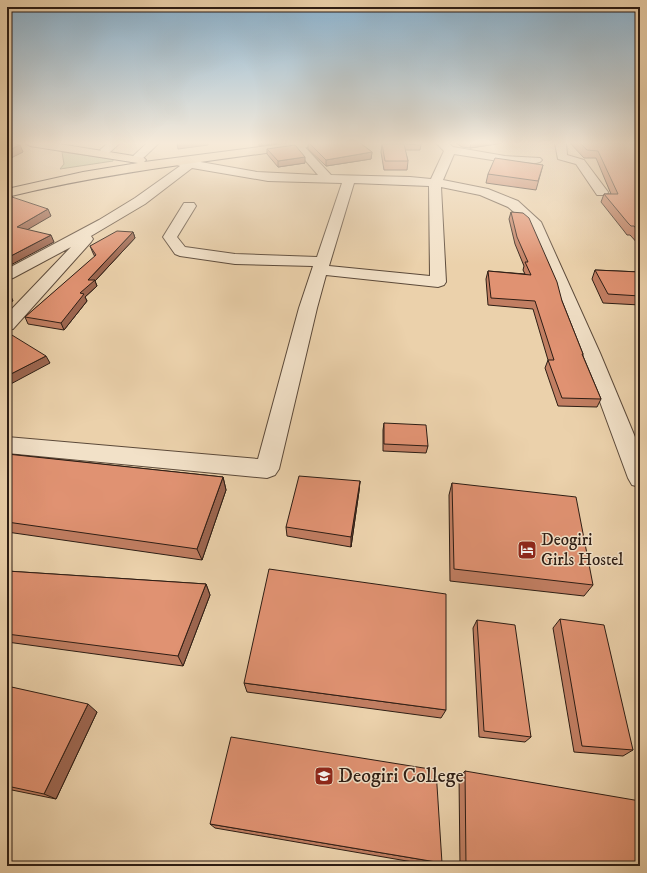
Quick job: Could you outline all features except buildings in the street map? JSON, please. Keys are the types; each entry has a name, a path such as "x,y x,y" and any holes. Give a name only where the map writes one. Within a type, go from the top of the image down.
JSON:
{"main road":[{"path":"7,193 45,184"}],"street":[{"path":"7,275 98,226 140,201 155,184"},
{"path":"7,445 267,469 306,315 348,184"},
{"path":"189,206 170,237 180,251 235,259 322,266 438,282 435,184"},
{"path":"440,184 475,189 499,197 523,211 534,222 591,353 640,478"},
{"path":"596,184 602,192"},
{"path":"7,325 98,226"}],"place":[{"name":"Deogiri Girls Hostel","path":"527,550"},
{"name":"Deogiri College","path":"324,776"}]}
